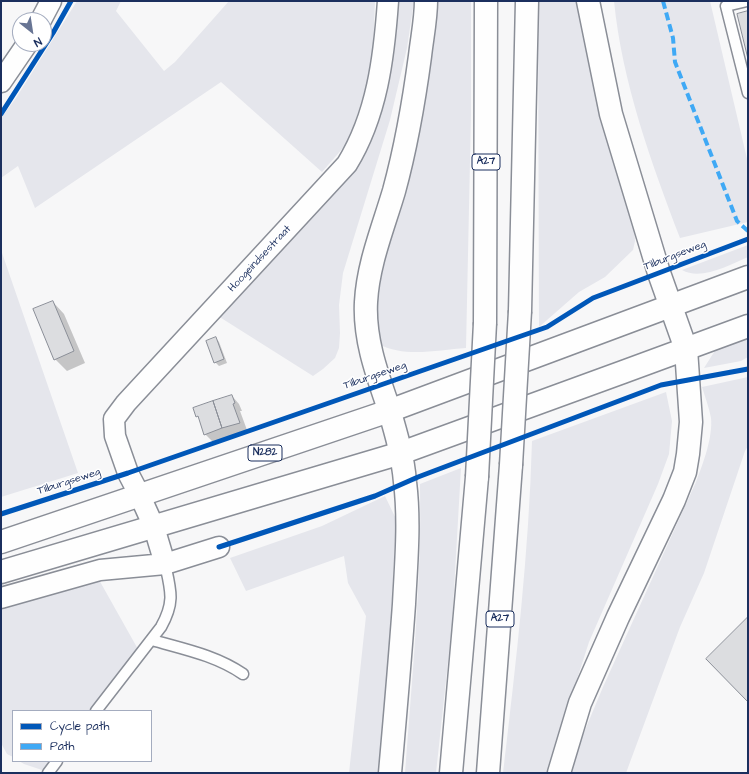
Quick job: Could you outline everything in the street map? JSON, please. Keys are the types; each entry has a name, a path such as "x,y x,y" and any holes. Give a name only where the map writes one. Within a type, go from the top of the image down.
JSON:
{"main road":[{"path":"390,773 400,660 406,551 406,482 401,453 370,349 366,325 366,301 369,277 394,190 406,141 415,91 426,1"},
{"name":"A27","path":"451,773 477,476 485,323 486,1"},
{"name":"A27","path":"488,773 511,465 520,311 527,1"},
{"path":"559,773 580,703 618,617 674,500 685,472 691,422 686,349 670,306 611,114 588,1"},
{"path":"389,411 748,276"},
{"path":"1,572 401,453 748,326"},
{"name":"N282","path":"1,542 389,411"}],"street":[{"path":"45,12 51,1"},
{"name":"Hoogeindsestraat","path":"165,564 154,527 128,473 115,436 114,419 126,403 347,164 357,147 369,118 385,46 388,1"},
{"path":"1,82 22,52"},
{"path":"1,598 100,570 165,564 219,547"}],"lane":[{"path":"747,1 726,6 748,93"},
{"path":"97,710 162,627 168,615 171,601 170,587 165,564"},
{"path":"152,640 207,655 243,674"},
{"path":"48,773 56,762"}],"shaded area":[{"path":"77,1 121,1 116,11 164,71 175,62 229,1 375,1 373,54 367,86 350,136 343,148 322,172 221,82 35,208 18,166 1,178 1,118 16,98 45,52 52,52 52,41"},
{"path":"398,1 414,1 407,48 390,120 343,273 339,305 339,348 335,358 313,376 218,316 303,223 384,91 392,62"},
{"path":"433,1 471,1 471,114 466,348 410,352 399,351 379,344 374,274"},
{"path":"538,1 582,1 634,224 635,241 633,250 605,277 579,292 539,327"},
{"path":"614,1 710,1 748,163 748,222 680,238 648,151 639,121 624,62"},
{"path":"748,245 748,257 724,268 698,274 682,270"},
{"path":"1,250 78,473 1,497"},
{"path":"748,337 748,357 741,361 704,368 716,349"},
{"path":"748,377 748,446 704,573 680,627 626,773 569,773 575,754 603,687 702,467 709,442 711,418 702,387"},
{"path":"666,392 672,421 669,454 658,484 589,642 559,735 551,773 503,773 525,566 532,441"},
{"path":"461,468 452,625 436,773 405,773 418,592 420,484"},
{"path":"385,496 396,519 381,773 349,773 366,616 348,583 344,556 246,591 230,558 322,526"},
{"path":"98,578 139,651 92,710 12,710 12,756 7,754 1,743 1,603"},
{"path":"21,762 49,762 42,770"}],"building":[{"path":"748,11 748,59 737,14"},
{"path":"53,301 74,351 54,360 33,309"},
{"path":"216,337 224,359 214,363 206,341"},
{"path":"232,395 235,403 233,404 240,423 222,428 213,401"},
{"path":"213,401 222,428 204,435 198,416 196,417 193,408"},
{"path":"748,617 748,702 706,659"}],"marked path":[{"path":"663,1 673,38 675,62 737,221 748,231"}],"cycle path":[{"path":"1,114 53,33 71,1"},
{"name":"Tilburgseweg","path":"1,514 128,473 547,327 593,298 748,239"},
{"path":"219,547 375,496 418,477 661,385 748,369"}]}
